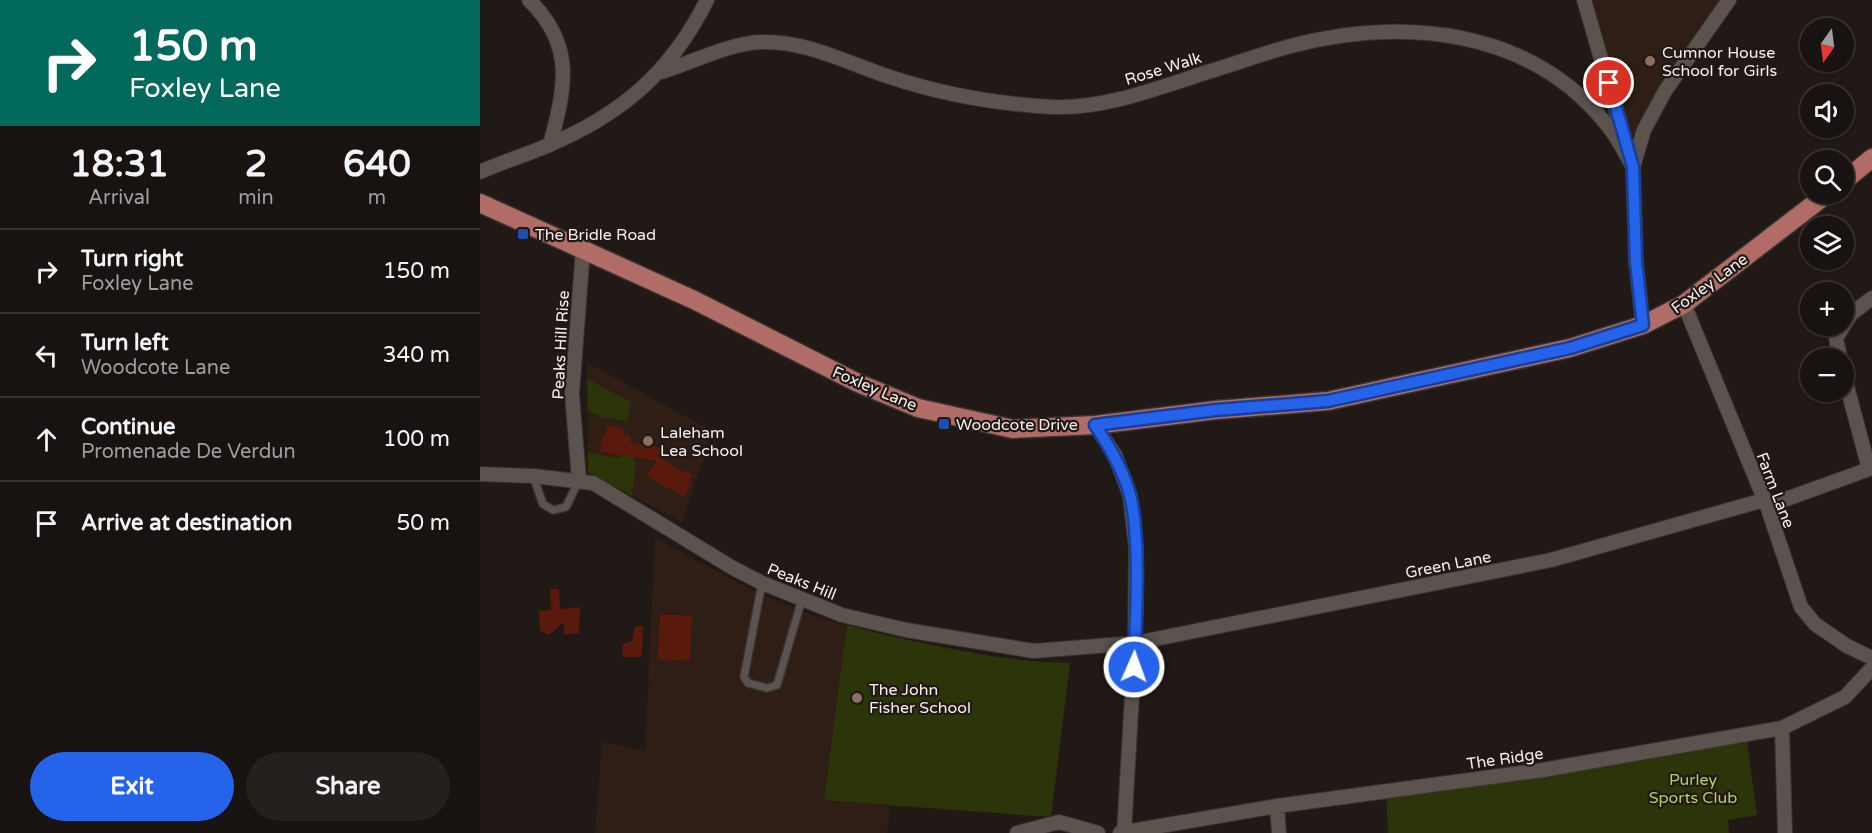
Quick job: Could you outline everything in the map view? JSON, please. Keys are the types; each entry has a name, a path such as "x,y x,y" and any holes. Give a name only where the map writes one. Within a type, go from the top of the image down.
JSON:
{"main road":[{"path":"1854,172 1872,158"},
{"name":"Foxley Lane","path":"480,203 694,300 858,383 918,408 1012,429 1095,425 1216,410 1328,401 1570,348 1643,325 1684,304 1814,204"}],"street":[{"path":"529,0 554,34 565,68 564,88 550,145"},
{"path":"480,172 550,145 598,121 661,72 692,30 707,0"},
{"path":"1584,0 1633,167 1636,262 1643,325"},
{"path":"1633,167 1644,130 1665,91 1729,0"},
{"name":"Rose Walk","path":"661,72 738,46 760,42 804,48 941,92 1016,104 1076,107 1157,88 1309,42 1385,31 1434,32 1487,42 1557,77 1588,103 1610,128 1633,167"},
{"name":"Peaks Hill Rise","path":"579,480 572,394 583,249"},
{"path":"1838,348 1836,338 1851,314 1872,298"},
{"name":"Farm Lane","path":"1684,304 1766,503 1801,607 1815,624 1847,646 1872,658"},
{"path":"1852,402 1871,468"},
{"path":"1095,425 1115,455 1130,496 1136,548 1135,643 1123,833"},
{"name":"Green Lane","path":"1135,643 1551,560 1766,503 1871,468"},
{"name":"Peaks Hill","path":"480,474 532,476 593,483 705,552 762,583 842,615 1003,648 1060,651 1135,643"},
{"name":"The Ridge","path":"1123,833 1277,806 1543,770 1782,728 1845,697 1872,668"},
{"path":"1782,728 1785,833"},
{"path":"1277,806 1279,833"},
{"path":"1017,833 1059,822 1098,833"}],"lane":[{"path":"532,476 543,504 553,510 566,507 579,480"},
{"path":"762,583 744,676 748,683 767,688 777,685 802,599"}],"shaded area":[{"name":"Cumnor House School for Girls","path":"1592,0 1727,0 1636,152 1627,122"},
{"name":"Laleham Lea School","path":"587,363 713,431 682,522 588,472"},
{"name":"The John Fisher School","path":"655,538 754,591 826,620 897,638 1026,662 1070,663 1051,817 891,806 887,833 595,833 602,742 645,751"}],"green space":[{"path":"587,379 631,402 627,422 607,417 606,419 588,410"},
{"path":"588,452 619,458 621,455 634,457 636,462 632,496 588,472"},
{"path":"847,625 902,639 986,655 1070,663 1051,817 824,800"},
{"name":"Purley Sports Club","path":"1746,734 1757,815 1728,820 1729,833 1388,833 1386,791"}],"building":[{"path":"608,425 624,428 622,434 631,436 630,442 662,448 658,456 683,472 684,470 693,475 689,482 692,483 684,497 646,476 656,461 600,452 602,435 605,436"},
{"path":"550,589 559,589 560,609 580,607 579,634 564,634 564,622 549,635 540,630 539,611 551,610"},
{"path":"660,614 692,616 690,661 658,659"},
{"path":"635,626 643,626 642,657 622,657 623,644 632,641"}],"place":[{"name":"Cumnor House School for Girls","path":"1650,61"},
{"name":"The Bridle Road","path":"523,234"},
{"name":"Woodcote Drive","path":"944,424"},
{"name":"Laleham Lea School","path":"648,441"},
{"name":"The John Fisher School","path":"857,698"}],"route":[{"path":"1134,667 1136,548 1130,496 1115,455 1095,425 1216,410 1328,401 1570,348 1643,325 1636,262 1633,167 1609,83"}]}
